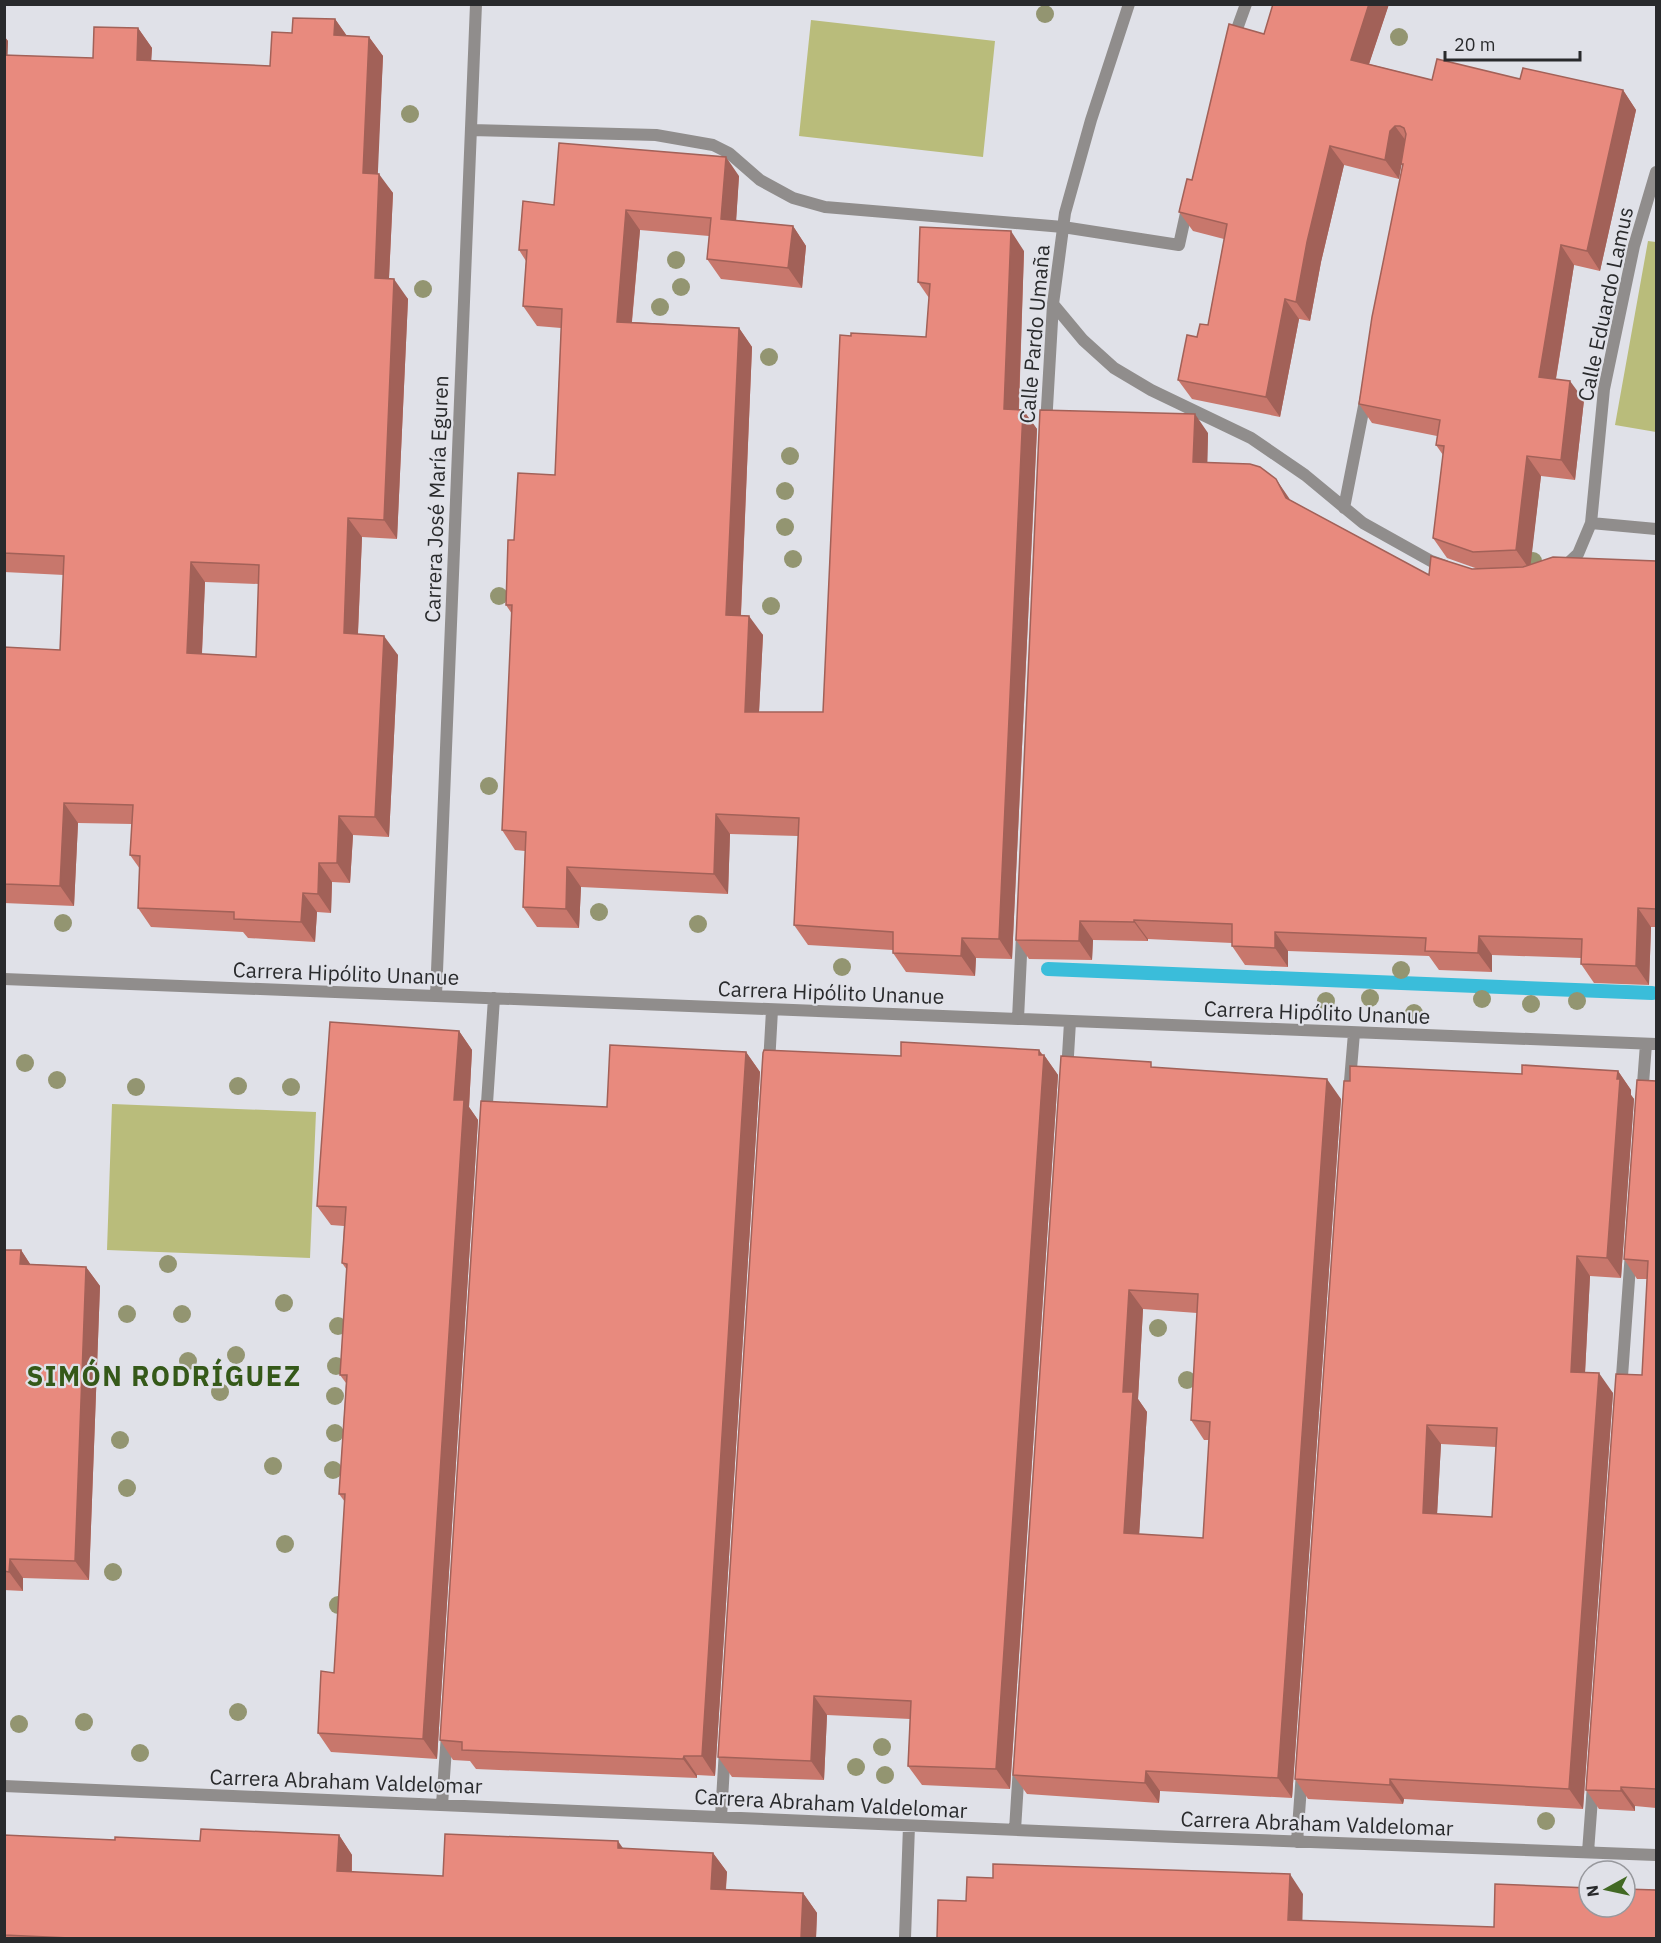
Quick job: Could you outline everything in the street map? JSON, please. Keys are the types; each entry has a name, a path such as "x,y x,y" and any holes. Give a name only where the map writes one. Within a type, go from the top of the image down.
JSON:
{"street":[{"name":"Carrera José María Eguren","path":"436,996 476,4"},
{"name":"Calle Pardo Umaña","path":"1045,440 1053,304 1065,213 1091,120 1129,4"},
{"path":"1228,52 1246,4"},
{"path":"471,130 656,135 713,145 729,153 760,180 793,198 825,207 1063,227"},
{"name":"Calle Eduardo Lamus","path":"1552,573 1561,570 1578,554 1591,524 1604,389 1634,246 1656,172"},
{"name":"Calle Pardo Umaña","path":"1063,227 1179,245 1191,187"},
{"path":"1053,304 1083,340 1114,368 1151,390 1251,438 1305,475 1363,523 1431,561 1458,571"},
{"path":"1344,508 1368,382"},
{"path":"1591,524 1656,530"},
{"path":"1018,1019 1022,924"},
{"name":"Carrera Hipólito Unanue","path":"4,979 1651,1044"},
{"path":"485,1128 494,998"},
{"path":"768,1081 772,1010"},
{"path":"1066,1081 1070,1022"},
{"path":"1349,1092 1354,1033"},
{"path":"1641,1115 1651,1044"},
{"path":"1621,1401 1632,1234"},
{"path":"442,1804 448,1722"},
{"path":"721,1817 726,1734"},
{"path":"1015,1830 1020,1759"},
{"path":"1297,1842 1303,1759"},
{"path":"1588,1852 1594,1769"},
{"name":"Carrera Abraham Valdelomar","path":"4,1786 909,1826 1656,1855"},
{"path":"904,1938 909,1826"}],"green space":[{"path":"811,20 995,41 983,157 799,136"},
{"path":"1648,241 1656,242 1656,432 1615,425"},
{"path":"112,1104 316,1112 310,1258 107,1250"}],"building":[{"path":"1273,4 1369,4 1351,60 1432,80 1437,59 1520,79 1523,68 1623,90 1587,251 1561,245 1539,377 1570,381 1561,460 1527,456 1516,550 1473,552 1433,538 1444,446 1436,445 1440,420 1359,404 1372,317 1403,164 1401,164 1406,134 1404,128 1395,126 1390,131 1385,160 1330,146 1307,242 1296,302 1285,299 1266,397 1178,380 1187,335 1197,337 1200,324 1208,325 1227,224 1179,212 1187,179 1192,180 1229,24 1264,34"},
{"path":"293,18 335,19 334,35 369,37 363,173 379,174 375,278 394,279 384,520 348,518 344,633 384,636 375,817 339,816 337,863 319,863 318,894 303,893 301,922 234,919 234,912 138,908 140,856 130,855 133,805 64,803 60,886 4,884 4,647 60,650 64,556 4,553 4,55 93,58 94,27 138,28 137,60 270,66 272,32 292,33","holes":["191,562 259,565 256,657 187,653"]},
{"path":"559,143 726,157 721,219 793,226 788,268 707,259 711,218 626,210 617,322 739,328 726,615 749,616 745,712 823,712 840,335 851,336 851,333 926,337 930,284 918,282 920,227 1011,231 1004,409 1023,410 999,939 962,938 961,956 893,953 893,932 794,925 799,818 716,814 714,874 567,867 566,909 523,907 526,832 502,830 512,605 506,605 508,540 514,540 518,473 555,475 562,309 523,306 527,250 519,250 523,201 554,205"},
{"path":"1040,410 1195,414 1193,462 1250,464 1260,467 1276,479 1286,498 1429,575 1431,556 1472,569 1523,567 1553,557 1656,561 1656,909 1638,908 1636,966 1581,964 1582,939 1479,936 1478,953 1425,951 1426,938 1275,932 1275,948 1232,946 1232,924 1134,920 1134,922 1080,921 1079,941 1016,940"},
{"path":"330,1022 459,1031 454,1100 464,1100 423,1739 318,1733 321,1671 334,1673 345,1494 339,1494 347,1375 340,1375 347,1264 342,1263 346,1207 317,1206"},
{"path":"901,1042 1039,1050 1039,1055 1044,1055 996,1769 908,1766 911,1701 814,1696 811,1761 718,1757 763,1053 764,1050 901,1056"},
{"path":"610,1045 746,1052 702,1756 684,1756 683,1759 462,1750 462,1742 440,1740 481,1101 607,1107"},
{"path":"1061,1056 1151,1062 1151,1067 1327,1079 1278,1778 1146,1771 1145,1783 1013,1775","holes":["1129,1290 1198,1294 1191,1420 1210,1422 1203,1538 1124,1533 1133,1392 1123,1392"]},
{"path":"1522,1065 1618,1071 1617,1079 1620,1079 1607,1258 1577,1256 1571,1372 1599,1373 1569,1789 1390,1779 1390,1785 1295,1779 1344,1081 1350,1081 1350,1066 1522,1074","holes":["1427,1425 1497,1428 1492,1517 1423,1513"]},
{"path":"1637,1080 1656,1081 1656,1789 1621,1787 1621,1791 1586,1790 1616,1374 1642,1375 1648,1261 1624,1259"},
{"path":"4,1250 21,1250 20,1264 86,1267 75,1561 10,1559 9,1572 4,1571"},
{"path":"201,1829 339,1835 337,1871 443,1876 445,1834 618,1841 618,1848 713,1853 711,1889 803,1893 801,1938 70,1938 4,1935 4,1835 200,1841"},
{"path":"993,1864 1290,1874 1288,1920 1494,1927 1495,1884 1577,1887 1577,1919 1637,1919 1637,1889 1656,1890 1656,1938 937,1938 938,1900 966,1901 967,1877 993,1878"}],"waterway":[{"path":"1048,969 1652,993"}],"district":[{"name":"SIMÓN RODRÍGUEZ","path":"164,1375"}]}
